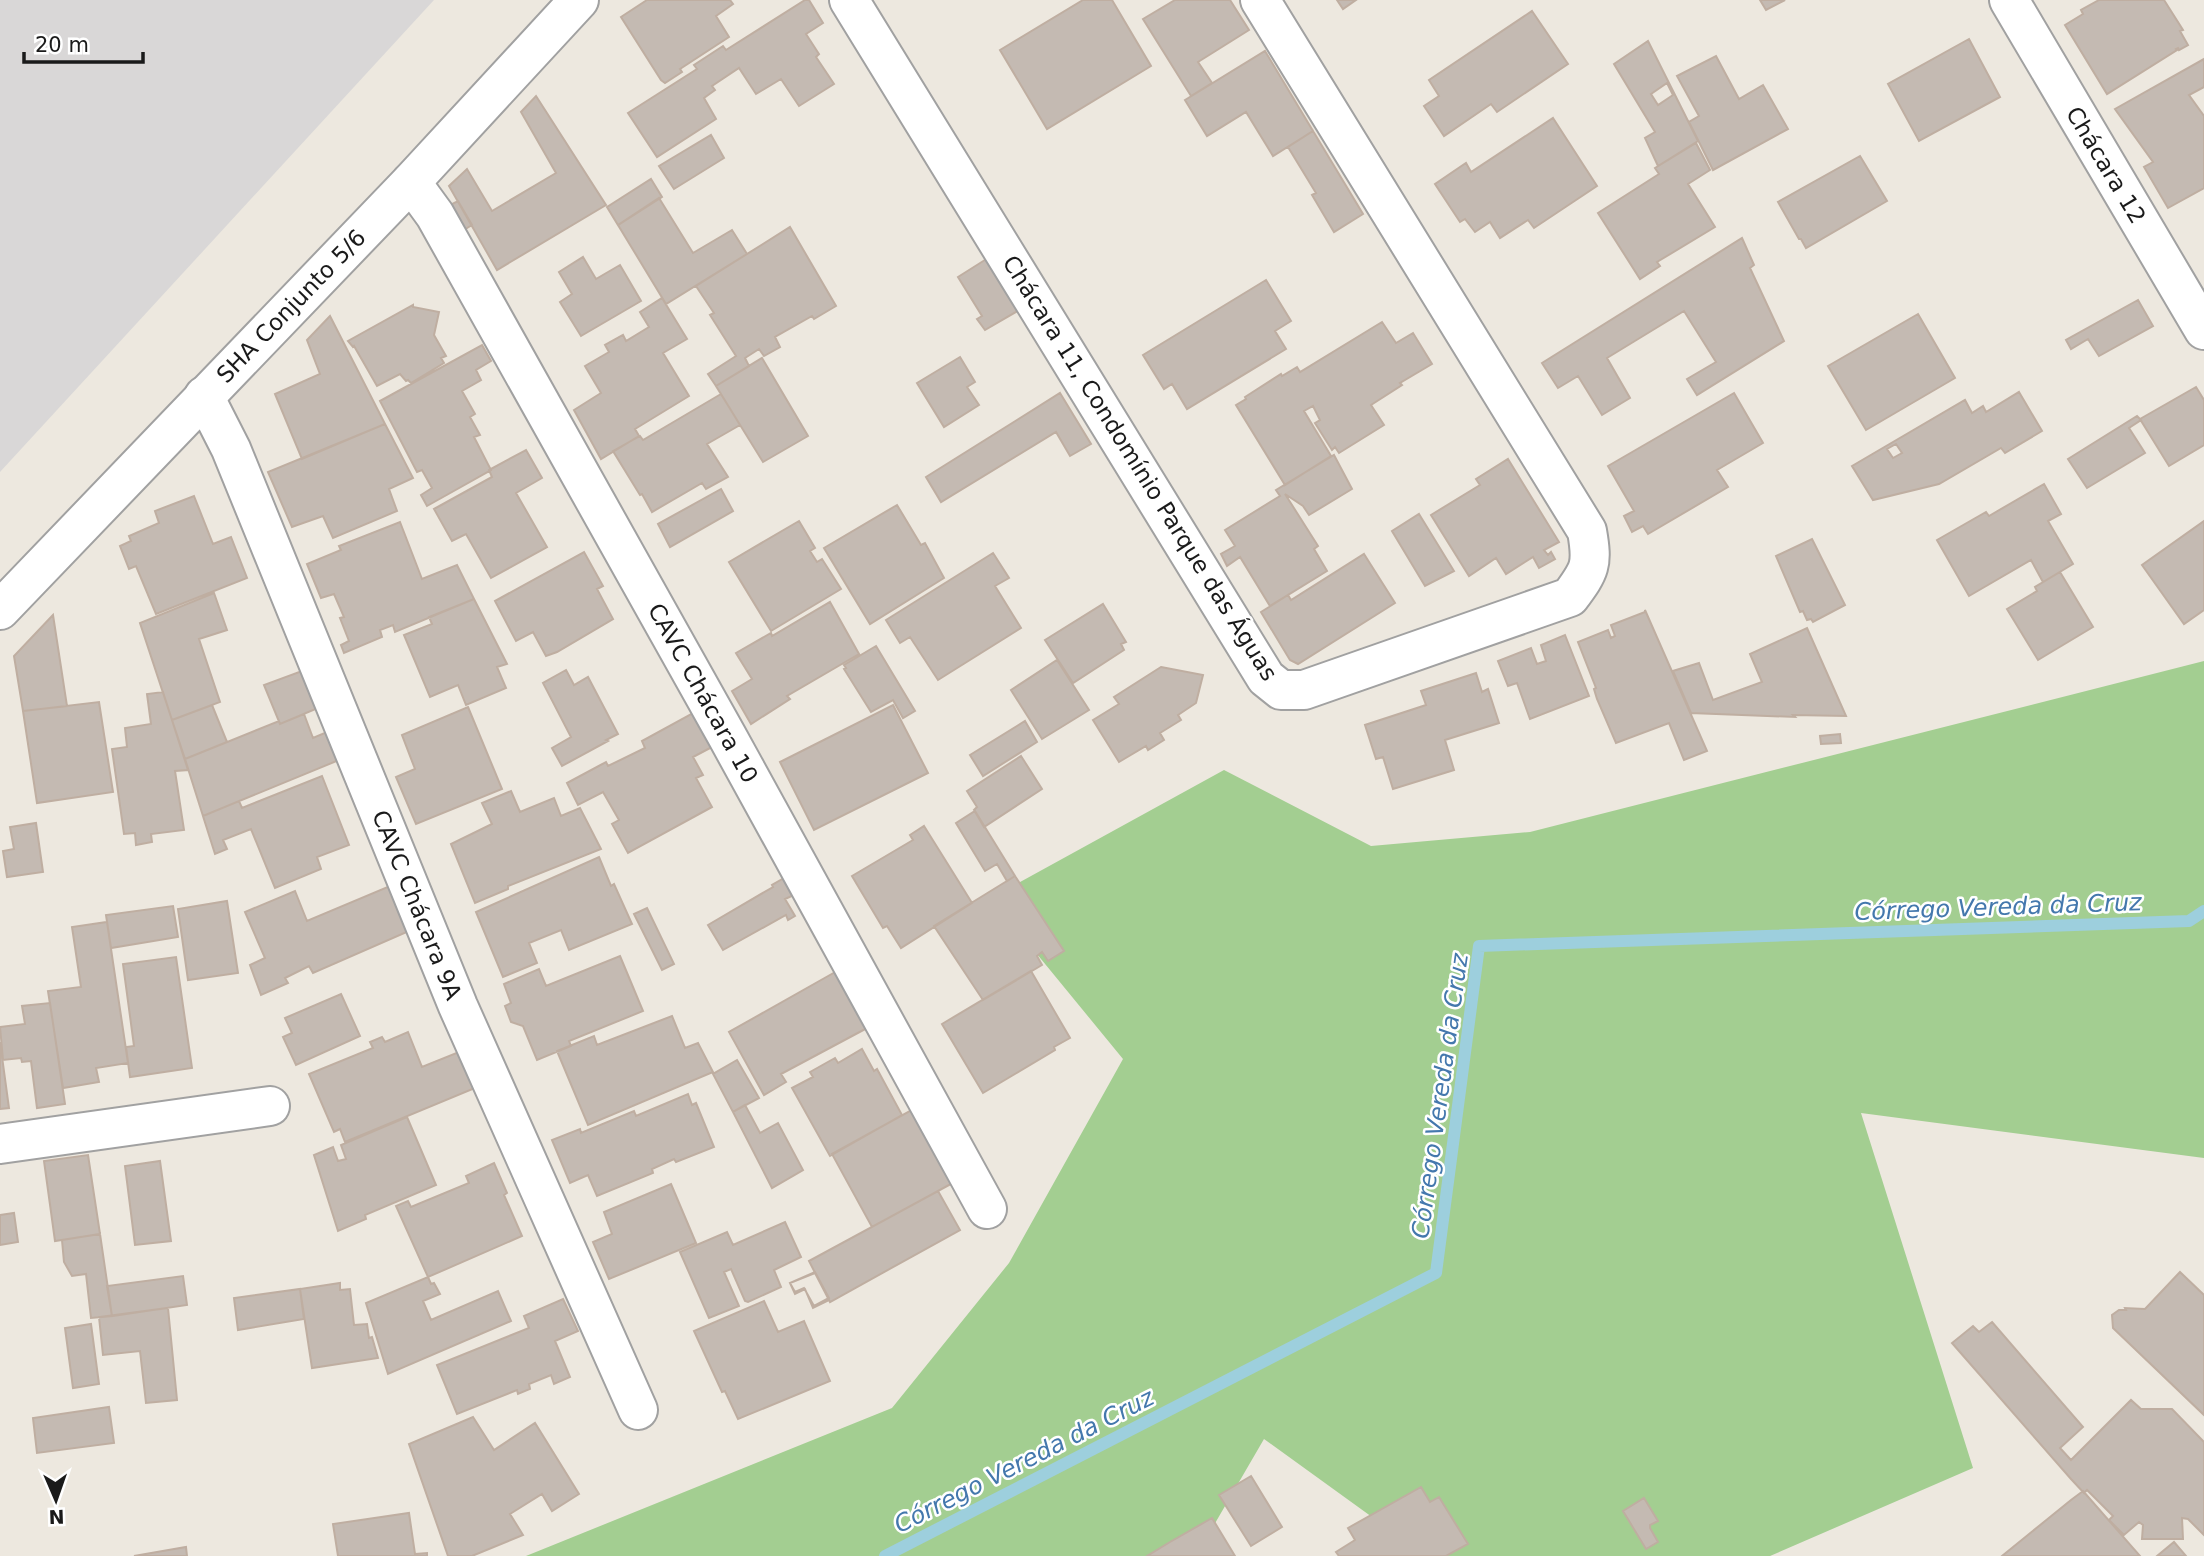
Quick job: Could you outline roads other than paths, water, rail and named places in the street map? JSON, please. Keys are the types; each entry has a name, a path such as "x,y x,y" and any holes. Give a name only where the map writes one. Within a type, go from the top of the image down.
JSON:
{"street":[{"name":"SHA Conjunto 5/6","path":"0,610 411,182 579,0"},
{"name":"Chácara 11, Condomínio Parque das Águas","path":"849,0 1266,678 1281,690 1304,690 1570,597 1586,575 1591,556 1587,531 1260,0"},
{"name":"Chácara 12","path":"2009,0 2204,330"},
{"name":"CAVC Chácara 10","path":"411,182 435,215 707,700 987,1209"},
{"name":"CAVC Chácara 9A","path":"204,396 231,449 458,1006 638,1410"},
{"path":"0,1144 270,1106"}],"waterway":[{"name":"Córrego Vereda da Cruz","path":"885,1556 1436,1273 1479,946 2189,921 2204,911"}]}
